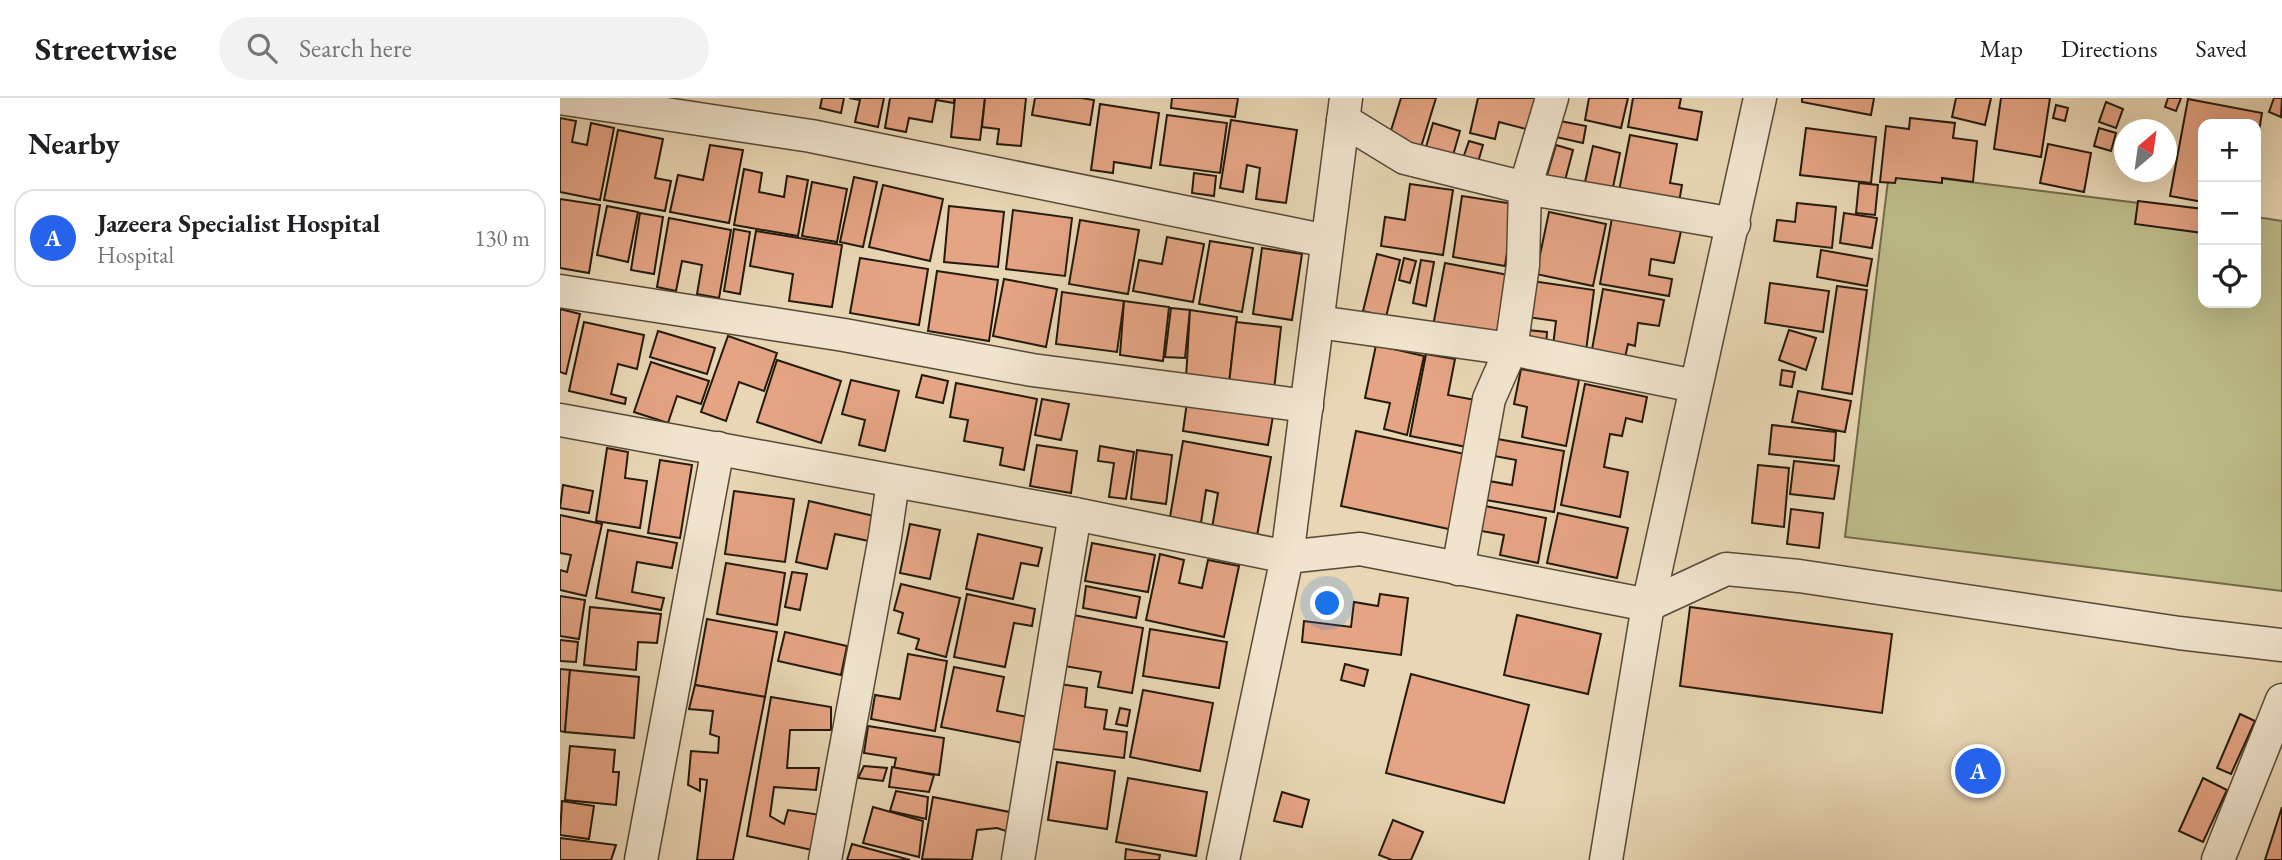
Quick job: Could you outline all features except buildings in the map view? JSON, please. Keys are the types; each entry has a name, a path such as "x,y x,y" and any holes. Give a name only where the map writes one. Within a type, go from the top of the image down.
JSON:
{"street":[{"path":"1458,569 1489,400 1511,349 1523,265 1525,188 1552,98"},
{"path":"1605,860 1648,605 1760,98"},
{"path":"560,99 811,136 1327,241"},
{"path":"1345,109 1405,158 1525,188 1734,224"},
{"path":"1223,860 1287,557 1345,109"},
{"path":"560,291 830,333 1032,370 1307,406"},
{"path":"1318,322 1511,349 1695,386"},
{"path":"560,420 1075,514 1287,557 1360,549 1648,605 1726,569 1799,576 2179,633 2282,645"},
{"path":"641,860 718,448"},
{"path":"825,860 893,482"},
{"path":"1018,860 1075,514"},
{"path":"2218,860 2282,700"}],"shaded area":[{"path":"1889,172 2198,210 2198,308 2261,308 2261,218 2282,221 2282,591 1845,537"}],"place":[{"name":"Jazeera Specialist Hospital","path":"1978,771"}]}
